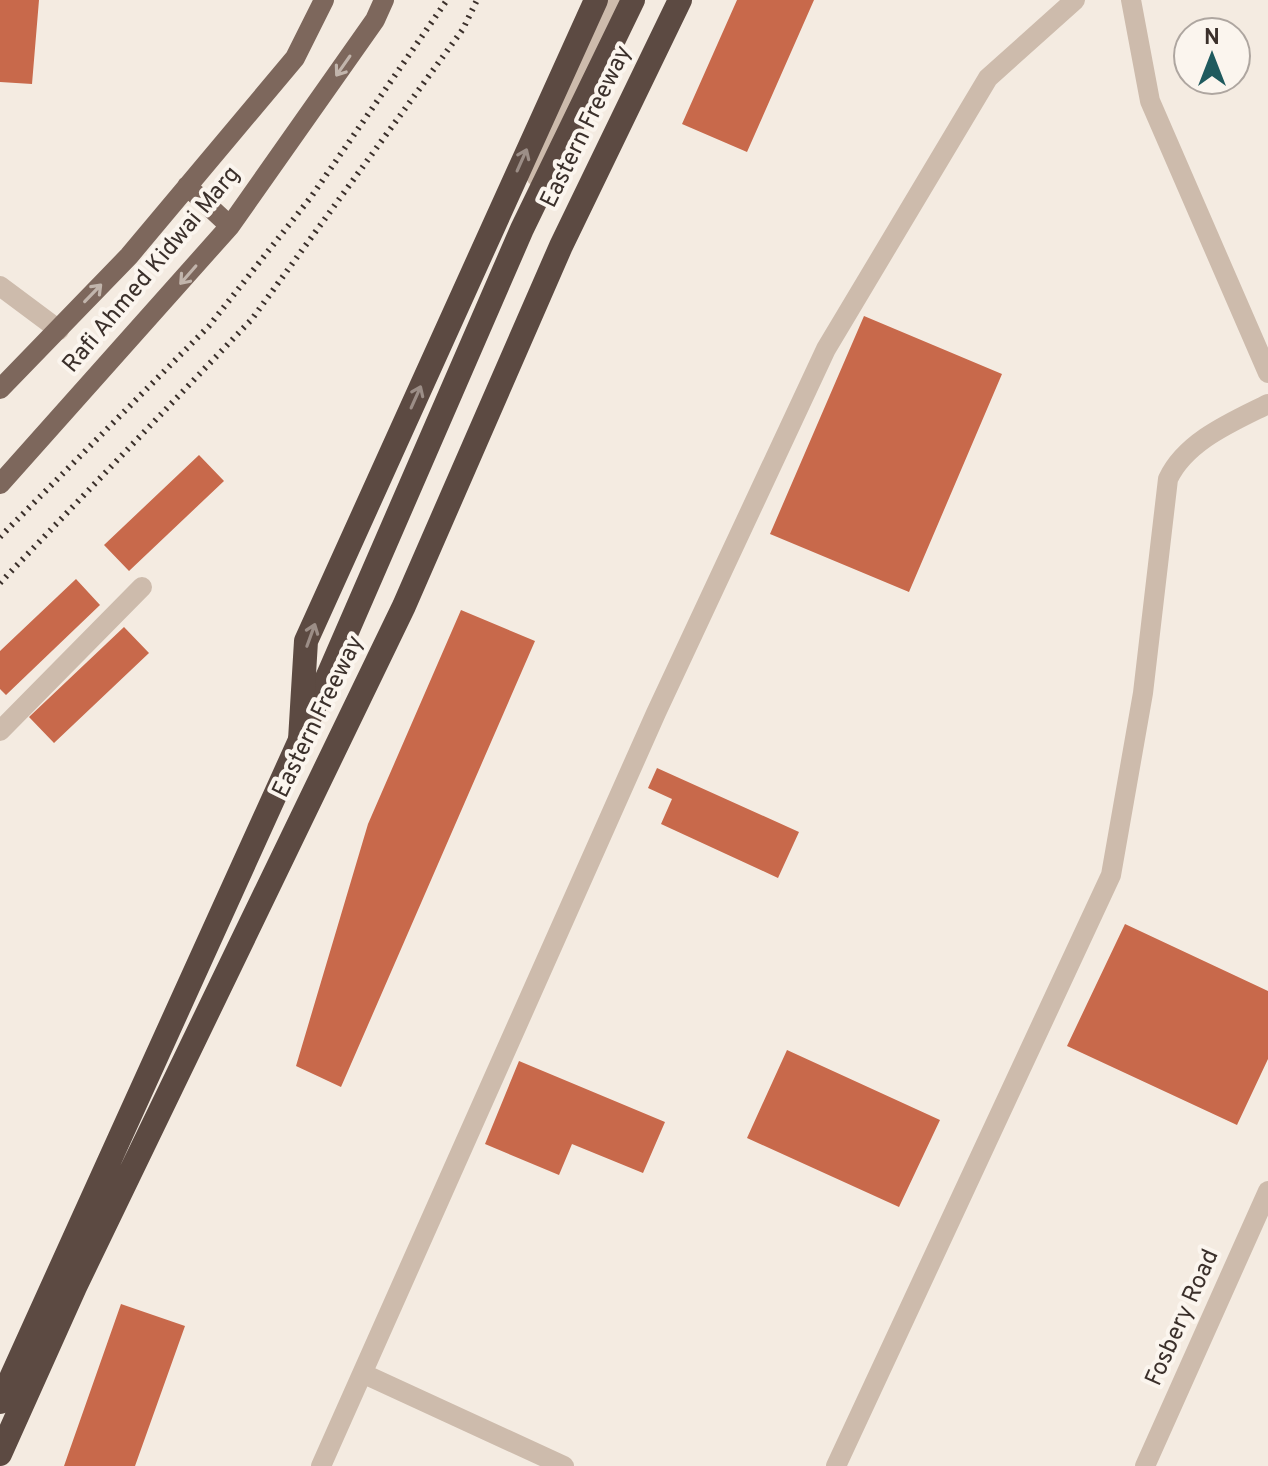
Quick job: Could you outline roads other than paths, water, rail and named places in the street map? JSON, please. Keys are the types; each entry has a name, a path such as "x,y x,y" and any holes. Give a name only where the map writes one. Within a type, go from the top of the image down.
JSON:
{"highway":[{"path":"300,740 306,641 596,0"},
{"name":"Eastern Freeway","path":"0,1402 300,740 522,229 633,0"},
{"name":"Eastern Freeway","path":"0,1454 75,1287 404,606 561,246 680,0"},
{"path":"651,59 693,0"}],"main road":[{"name":"Rafi Ahmed Kidwai Marg","path":"0,389 129,256 295,58 324,0"},
{"name":"Rafi Ahmed Kidwai Marg","path":"0,484 230,226 375,20 384,0"},
{"path":"187,186 230,226"}],"street":[{"path":"0,1378 359,585 612,0"},
{"path":"0,1446 416,555 543,268 671,0"},
{"path":"321,1466 656,713 826,349 988,78 1075,0"},
{"path":"1131,0 1150,101 1268,373"},
{"path":"0,286 59,330"},
{"path":"836,1466 1111,875 1143,693 1168,479 1187,453 1225,426 1268,404"},
{"path":"0,731 142,587"},
{"name":"Fosbery Road","path":"1145,1466 1268,1191"},
{"path":"364,1374 564,1466"}],"railway":[{"path":"0,537 209,326 311,197 447,0"},
{"path":"0,583 252,319 463,29 477,0"}]}
